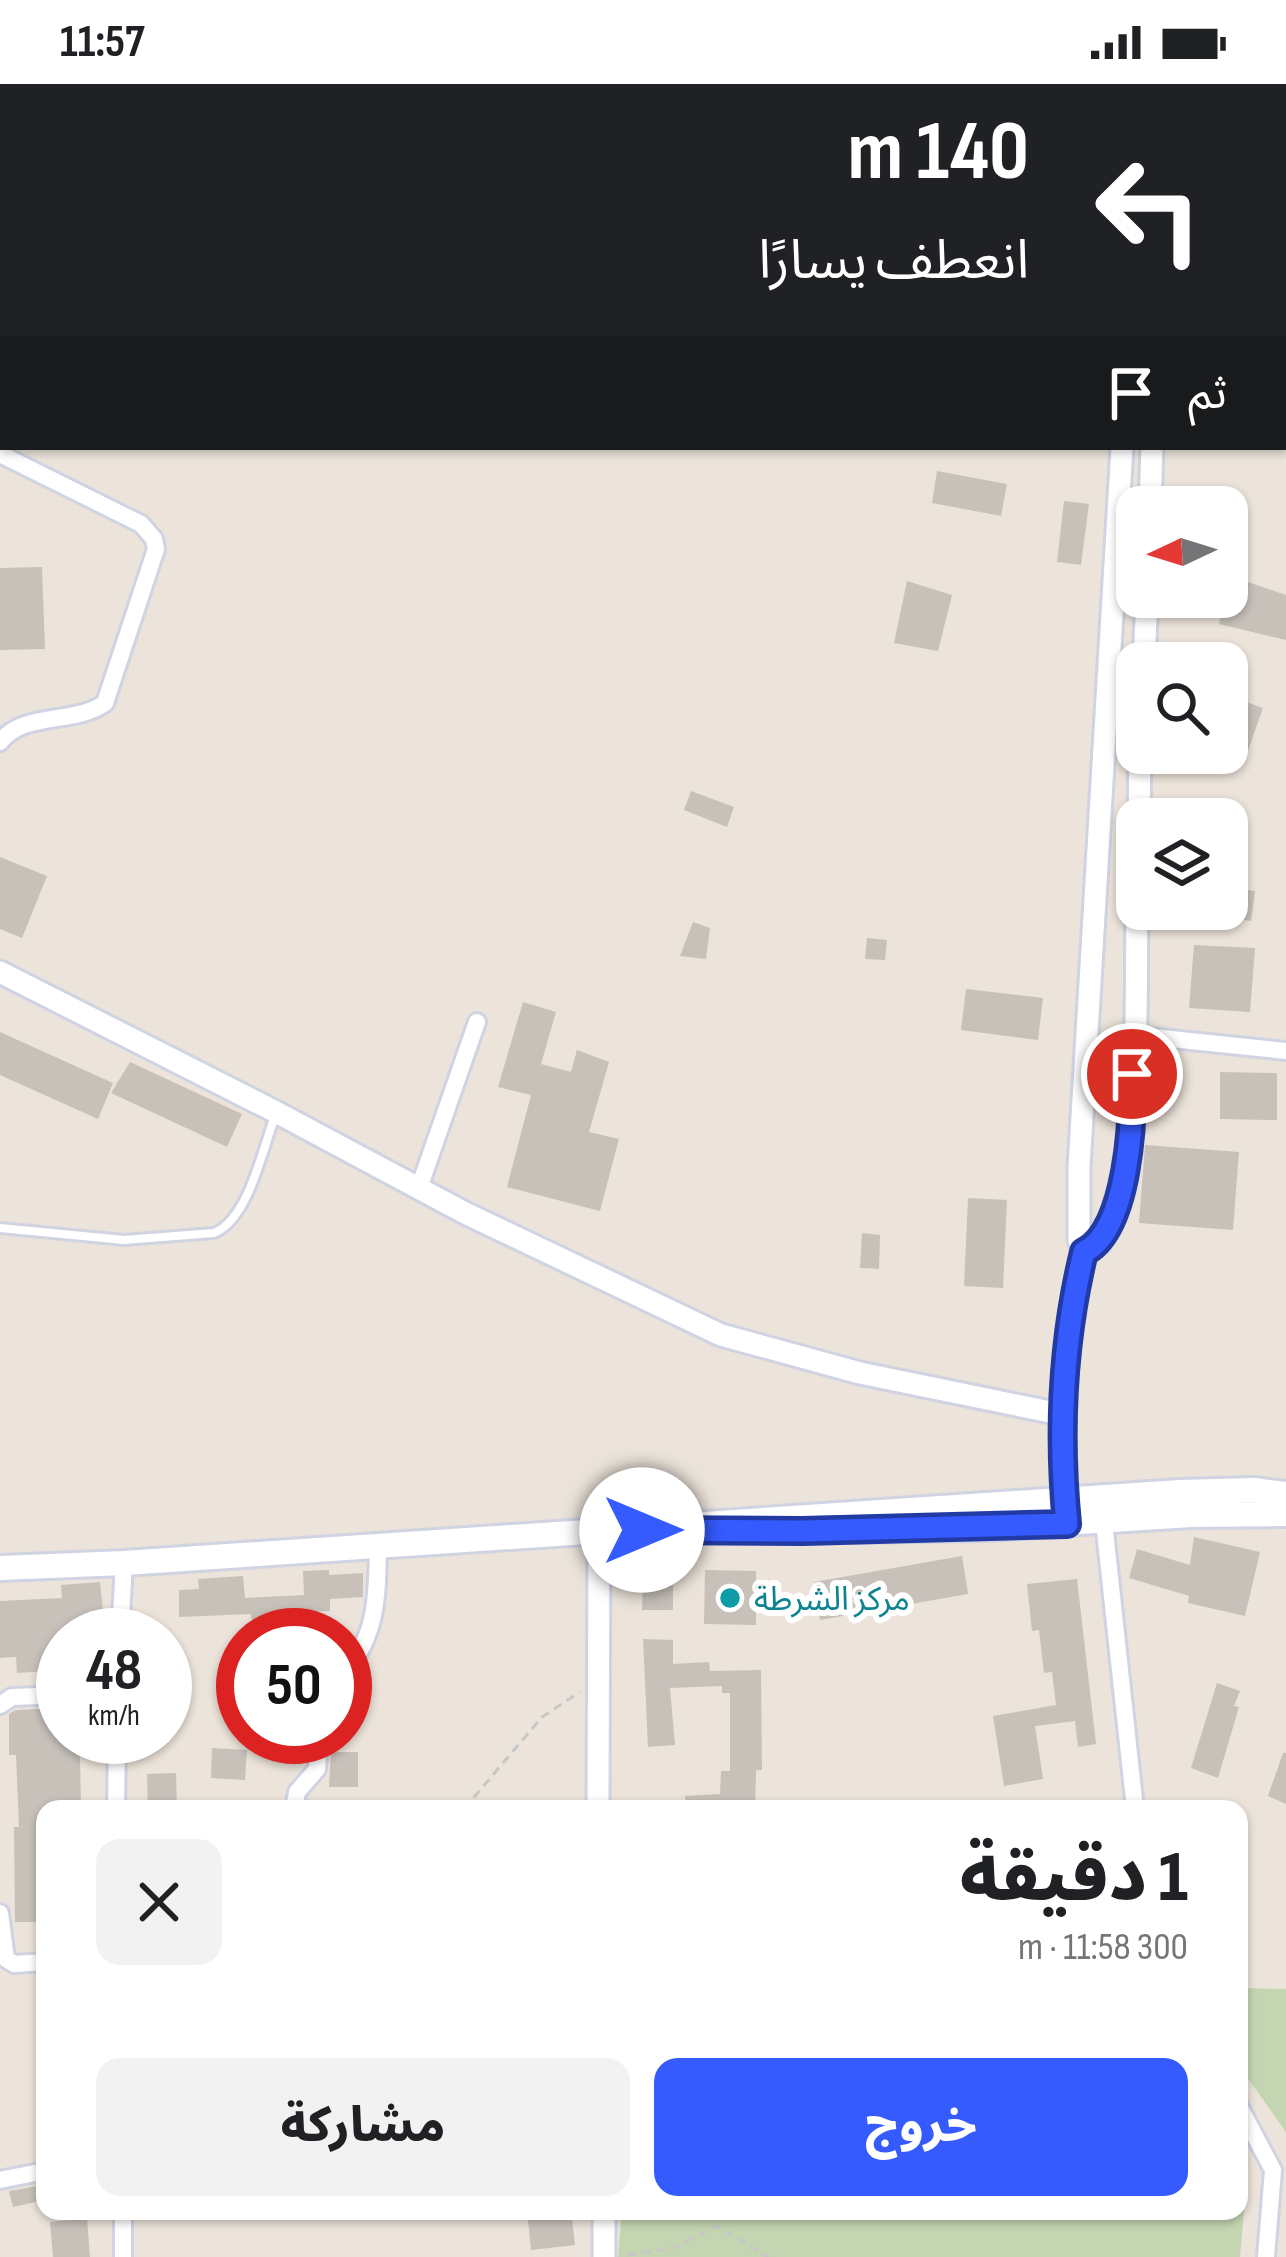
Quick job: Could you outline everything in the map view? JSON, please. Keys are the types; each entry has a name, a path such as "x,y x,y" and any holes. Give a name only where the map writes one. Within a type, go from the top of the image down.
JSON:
{"main road":[{"path":"0,1568 642,1530 780,1516 1066,1512 1237,1490 1286,1494"},
{"path":"1066,1512 1104,1522 1286,1514"}],"street":[{"path":"1066,1512 1060,1414 1072,1305 1084,1252 1079,1240 1079,1167 1122,450"},
{"path":"1151,486 1152,450"},
{"path":"0,454 141,524 156,549 105,703 23,725 0,742"},
{"path":"1109,678 1116,678"},
{"path":"1084,1252 1094,1246 1105,1227 1131,1138 1136,930"},
{"path":"1,975 418,1188 721,1335 860,1373 1060,1414"},
{"path":"418,1188 477,1022"},
{"path":"1132,1035 1286,1051"},
{"path":"1104,1522 1134,1800"},
{"path":"598,1800 599,1532"},
{"path":"372,1624 378,1547"},
{"path":"122,1608 124,1563"},
{"path":"0,1705 11,1697 36,1696"},
{"path":"116,1800 117,1764"},
{"path":"296,1800 317,1764"},
{"path":"0,1913 6,1960 36,1963"},
{"path":"1248,2121 1279,2171 1266,2257"},
{"path":"0,2180 36,2173"},
{"path":"123,2220 123,2257"},
{"path":"604,2220 604,2257"}],"lane":[{"path":"0,1228 124,1240 226,1228 240,1214 277,1112"}],"path":[{"path":"472,1800 542,1717 564,1700 598,1687"},
{"path":"628,2255 674,2248 717,2226 768,2257"}],"green space":[{"path":"1248,1988 1286,1989 1286,2132 1248,2079"},
{"path":"621,2220 1243,2220 1240,2257 618,2257"}],"building":[{"path":"937,471 1007,484 1001,516 932,503"},
{"path":"1064,501 1089,504 1081,565 1057,562"},
{"path":"42,567 45,649 0,650 0,568"},
{"path":"907,581 952,595 938,651 894,643"},
{"path":"1248,582 1286,595 1286,640 1219,624 1220,618 1248,618"},
{"path":"1248,703 1263,708 1248,751"},
{"path":"691,791 734,807 727,827 684,810"},
{"path":"0,857 47,876 22,938 0,929"},
{"path":"1248,890 1255,891 1248,921"},
{"path":"693,922 710,928 706,959 680,956"},
{"path":"867,938 887,940 885,960 865,959"},
{"path":"1194,945 1255,948 1250,1012 1189,1008"},
{"path":"966,989 1043,998 1038,1040 961,1030"},
{"path":"523,1002 556,1012 541,1064 571,1072 577,1050 609,1062 589,1132 619,1139 600,1211 507,1187 531,1095 498,1087"},
{"path":"0,1032 113,1083 98,1119 0,1075"},
{"path":"130,1062 242,1114 227,1147 111,1093"},
{"path":"1220,1072 1277,1073 1277,1120 1220,1119"},
{"path":"1145,1145 1239,1152 1233,1230 1139,1223"},
{"path":"968,1198 1007,1200 1003,1288 964,1286"},
{"path":"862,1233 880,1235 879,1269 860,1268"},
{"path":"1194,1537 1260,1552 1245,1616 1188,1603 1189,1596 1129,1578 1137,1549 1190,1565"},
{"path":"962,1556 968,1594 820,1620 814,1582"},
{"name":"مركز الشرطة","path":"705,1570 756,1571 756,1625 704,1624"},
{"path":"303,1571 363,1573 363,1597 330,1599 330,1608 216,1608 216,1615 192,1616 192,1608 179,1608 179,1590 199,1589 198,1579 243,1576 245,1598 304,1595"},
{"path":"643,1579 673,1579 673,1610 642,1610"},
{"path":"1077,1579 1096,1744 1078,1747 1075,1721 1035,1726 1043,1779 1004,1786 993,1716 1056,1705 1052,1672 1044,1673 1039,1630 1032,1631 1027,1584"},
{"path":"100,1582 103,1608 36,1608 36,1672 17,1673 16,1657 0,1658 0,1601 62,1598 61,1585"},
{"path":"643,1639 673,1640 673,1664 709,1662 710,1671 761,1670 762,1770 756,1770 755,1800 685,1800 685,1796 720,1794 721,1771 730,1771 730,1693 722,1693 722,1686 670,1688 675,1745 648,1747"},
{"path":"1217,1683 1240,1691 1218,1778 1191,1768"},
{"path":"36,1709 36,1764 80,1764 81,1800 36,1800 36,1922 15,1922 14,1827 19,1827 16,1755 9,1755 9,1714"},
{"path":"212,1748 216,1748 216,1764 246,1764 245,1780 211,1778"},
{"path":"1286,1753 1286,1804 1268,1796"},
{"path":"330,1764 358,1764 358,1787 329,1787"},
{"path":"176,1773 177,1800 148,1800 147,1774"},
{"path":"36,2186 36,2202 13,2207 9,2191"},
{"path":"87,2220 90,2257 53,2257 50,2222"},
{"path":"528,2220 572,2220 575,2245 531,2250"}],"place":[{"name":"مركز الشرطة","path":"730,1598"}],"route":[{"path":"642,1530 1067,1524 1060,1414 1072,1305 1084,1252 1094,1246 1105,1227 1126,1166 1132,1074"}]}
